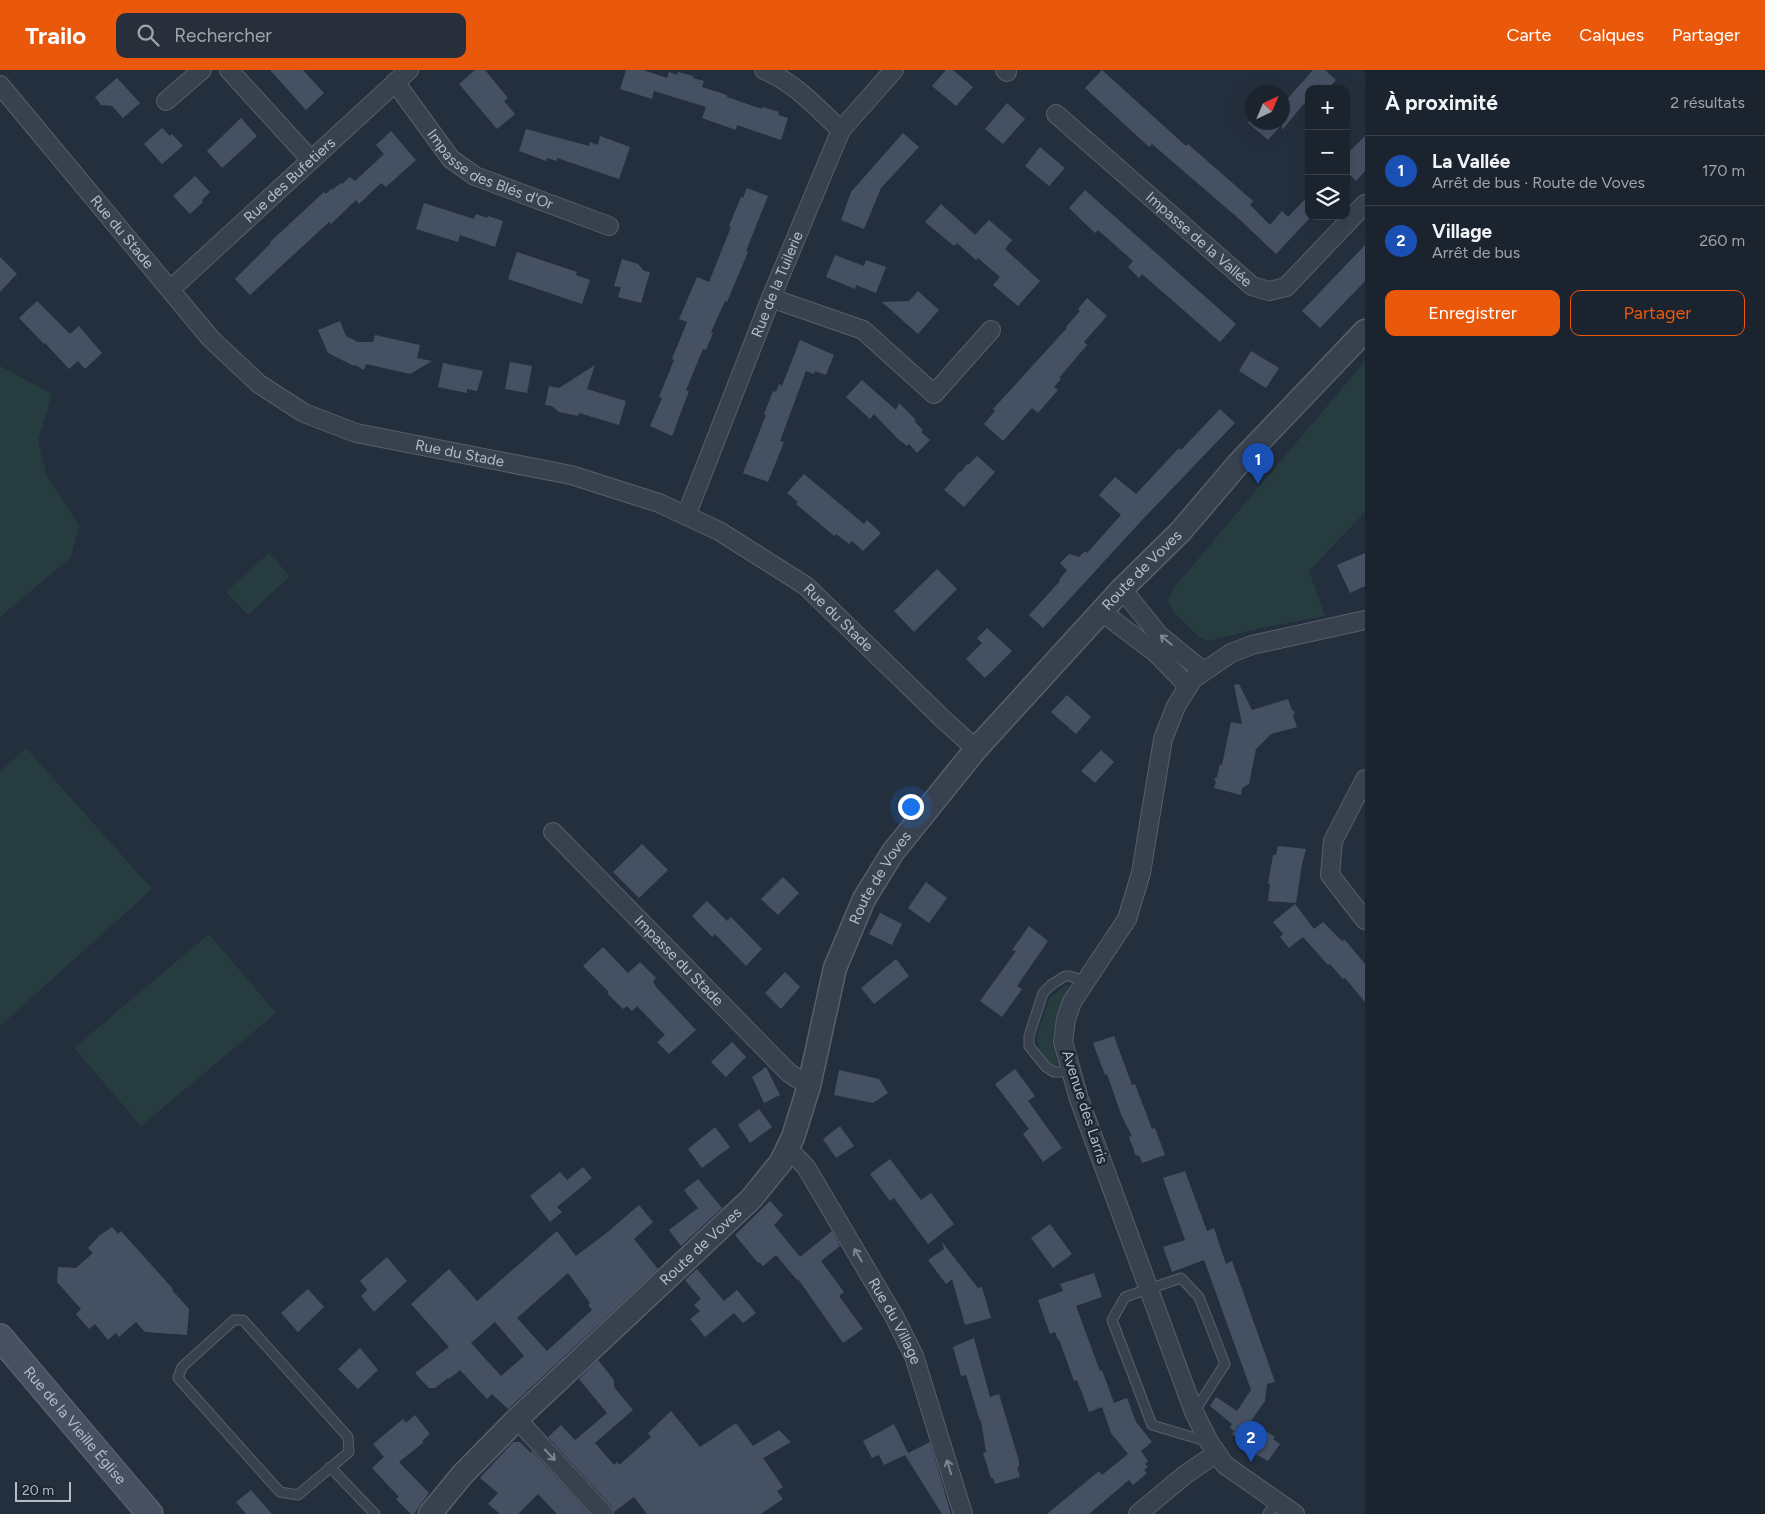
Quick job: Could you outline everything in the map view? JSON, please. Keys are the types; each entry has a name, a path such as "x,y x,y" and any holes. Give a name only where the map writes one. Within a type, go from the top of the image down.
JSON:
{"main road":[{"name":"Rue de la Vieille Église","path":"0,1337 150,1514"}],"street":[{"path":"166,101 202,70"},
{"path":"229,70 311,160"},
{"name":"Rue des Bufetiers","path":"171,289 409,70"},
{"path":"764,70 778,75 800,92 840,130"},
{"name":"Rue de la Tuilerie","path":"686,516 771,298 840,130 894,70"},
{"name":"Impasse des Blés d'Or","path":"395,82 451,159 475,176 609,226"},
{"name":"Rue du Stade","path":"0,85 212,339 256,382 304,413 356,433 571,475 659,503 719,531 806,586 976,749"},
{"name":"Impasse de la Vallée","path":"1056,114 1252,286 1269,291 1286,287 1365,204"},
{"path":"771,298 863,330 934,394 991,330"},
{"name":"Route de Voves","path":"430,1514 462,1476 517,1419 751,1199 781,1162 793,1137 809,1086 835,968 864,899 893,852 976,749 1122,590 1181,531 1238,464 1365,331"},
{"path":"1122,590 1195,679"},
{"path":"1102,612 1156,653 1195,679"},
{"path":"1195,679 1231,653 1252,645 1365,620"},
{"name":"Avenue des Larris","path":"1195,679 1176,706 1163,739 1141,873 1127,918 1072,1002 1066,1019 1063,1042 1079,1099 1194,1412 1213,1448 1226,1465 1272,1508 1295,1514"},
{"path":"1365,779 1333,841 1330,875 1365,920"},
{"name":"Impasse du Stade","path":"553,832 789,1073 809,1086"},
{"name":"Rue du Village","path":"787,1148 806,1167 895,1318 914,1356 963,1514"},
{"path":"517,1419 604,1514"},
{"path":"1138,1514 1186,1474 1213,1448"}],"lane":[{"path":"1071,1072 1054,1072 1046,1067 1029,1046 1029,1036 1043,993 1051,985 1064,976 1086,981"},
{"path":"1194,1412 1225,1364 1200,1296 1181,1278 1126,1297 1112,1320 1152,1425 1213,1448"},
{"path":"234,1320 243,1320 348,1437 349,1452 330,1467 298,1495 280,1492 178,1378 182,1367 234,1320"},
{"path":"330,1467 375,1514"}],"green space":[{"path":"1365,361 1365,512 1309,571 1325,616 1266,627 1208,641 1199,637 1173,612 1168,601 1172,590"},
{"path":"0,366 52,394 38,441 46,474 79,526 71,557 0,617"},
{"path":"269,553 290,576 248,615 226,592"},
{"path":"26,748 152,889 0,1026 0,772"},
{"path":"209,934 276,1013 141,1126 74,1048"},
{"path":"1065,986 1069,986 1069,990 1057,1014 1052,1041 1057,1067 1050,1065 1039,1049 1036,1037 1050,998"}],"building":[{"path":"270,70 303,70 324,93 306,110"},
{"path":"475,70 485,70 508,98 504,101 515,114 497,129 459,84"},
{"path":"626,70 643,70 667,78 669,72 677,75 678,72 693,76 693,78 704,81 702,87 762,109 763,107 779,112 778,115 788,118 781,140 737,125 736,130 702,118 706,107 654,91 652,99 620,89"},
{"path":"946,70 953,70 973,87 956,106 932,86"},
{"path":"1102,70 1186,146 1188,144 1253,201 1250,205 1270,225 1282,211 1288,217 1305,199 1305,220 1308,220 1276,254 1238,218 1152,144 1149,147 1085,88"},
{"path":"1313,70 1325,70 1336,80 1332,85 1305,85 1305,103 1290,121 1290,96"},
{"path":"117,78 140,103 123,118 112,106 101,105 95,97"},
{"path":"1007,103 1025,119 1003,144 985,129"},
{"path":"241,118 257,136 222,168 207,151"},
{"path":"162,128 170,136 172,134 183,146 162,164 144,144"},
{"path":"526,129 589,146 590,142 598,145 600,136 630,147 619,179 557,158 557,161 547,158 546,161 519,151"},
{"path":"1256,130 1277,130 1268,140"},
{"path":"391,131 416,160 386,187 381,183 359,204 356,200 331,224 329,222 250,295 235,279 270,242 324,192 326,194 350,177 355,181 384,154 376,145"},
{"path":"903,133 919,147 881,188 864,229 841,220 851,192"},
{"path":"1365,136 1365,171 1356,181 1350,175 1350,151"},
{"path":"1040,147 1065,168 1049,186 1025,166"},
{"path":"195,176 210,192 202,200 203,202 190,214 173,196"},
{"path":"747,188 768,196 746,251 748,252 727,302 725,301 711,332 713,333 706,350 703,349 686,390 689,391 672,436 650,426 662,398 659,397 687,322 679,319 697,277 709,282 731,227 729,226 741,197 743,198"},
{"path":"1085,190 1236,324 1220,342 1142,274 1139,278 1128,267 1133,261 1098,230 1095,233 1069,208"},
{"path":"424,203 474,219 476,214 503,221 495,247 460,235 458,242 416,229"},
{"path":"941,204 975,235 989,220 1012,240 1005,249 1040,281 1018,306 993,285 1000,277 978,258 976,260 957,243 954,246 925,222"},
{"path":"1365,245 1365,281 1320,328 1302,311"},
{"path":"517,252 577,272 576,275 590,280 582,304 508,279"},
{"path":"835,255 864,266 866,260 886,267 876,293 856,285 855,289 826,277"},
{"path":"0,257 17,274 0,292"},
{"path":"622,259 638,264 644,271 650,272 641,303 618,297 621,287 614,286"},
{"path":"918,291 939,310 918,334 882,302 909,301"},
{"path":"1087,298 1107,316 1084,342 1087,345 1059,378 1061,379 1054,387 1058,390 1038,413 1032,408 1003,441 984,424 995,411 993,409 1067,328"},
{"path":"37,301 70,334 79,326 102,353 85,369 78,361 69,369 19,318"},
{"path":"340,321 346,336 358,342 373,342 375,335 420,345 417,358 432,361 410,374 366,364 364,370 354,366 328,353 318,330"},
{"path":"800,340 834,355 826,375 815,371 814,374 806,371 780,441 784,442 768,482 743,473 766,415 764,414 773,391 776,392 779,384 782,386"},
{"path":"1251,351 1279,368 1266,388 1239,371"},
{"path":"510,362 532,366 527,393 505,389"},
{"path":"443,363 483,371 477,391 467,389 467,393 438,387"},
{"path":"595,365 587,389 626,401 619,425 579,413 578,416 559,412 552,406 545,405 549,386 559,388"},
{"path":"862,380 896,410 899,403 916,420 914,421 923,430 921,432 930,440 917,453 909,444 907,446 898,439 874,414 870,419 846,397"},
{"path":"1220,409 1235,423 1143,519 1043,628 1029,615 1060,581 1067,570 1060,563 1069,554 1079,557 1085,551 1087,553 1121,515 1099,495 1115,477 1136,494 1179,448 1181,450"},
{"path":"977,456 995,472 964,507 944,490 960,471"},
{"path":"804,474 864,524 867,520 881,533 863,551 852,541 849,544 836,534 834,536 796,504 798,502 787,493"},
{"path":"1365,553 1365,586 1350,593 1337,565"},
{"path":"937,569 957,589 914,632 894,611"},
{"path":"987,628 1012,651 985,678 966,659 982,643 977,638"},
{"path":"1239,684 1252,710 1288,699 1292,710 1295,712 1293,716 1297,727 1271,734 1256,749 1249,784 1242,788 1241,795 1214,788 1216,782 1214,779 1217,777 1220,764 1222,765 1231,722 1242,724 1234,685"},
{"path":"1067,695 1091,717 1076,734 1051,712"},
{"path":"1101,750 1114,762 1095,783 1081,771"},
{"path":"642,844 668,870 639,898 613,872"},
{"path":"1278,846 1306,849 1296,903 1268,901 1270,884 1268,884 1273,855 1276,855"},
{"path":"783,877 799,893 778,915 761,899"},
{"path":"926,882 947,898 929,923 908,908"},
{"path":"707,901 727,921 731,917 762,949 746,966 715,934 712,937 692,916"},
{"path":"1295,904 1314,929 1323,922 1342,941 1345,940 1365,964 1365,1002 1345,978 1343,979 1330,964 1328,965 1303,937 1289,948 1280,937 1283,934 1273,922"},
{"path":"880,913 902,924 892,945 869,934"},
{"path":"1029,926 1048,941 1017,986 1022,989 1002,1017 980,1001 1016,951 1012,950"},
{"path":"603,947 628,973 640,962 656,978 653,981 656,987 696,1030 669,1054 657,1042 665,1035 637,1006 632,1011 627,1006 623,1009 583,966"},
{"path":"896,959 909,976 874,1004 861,988"},
{"path":"785,972 800,987 781,1009 765,993"},
{"path":"1114,1036 1132,1085 1135,1084 1152,1129 1155,1128 1165,1155 1142,1163 1139,1155 1136,1156 1129,1137 1132,1136 1122,1117 1107,1074 1105,1075 1093,1043"},
{"path":"732,1042 746,1057 726,1077 711,1062"},
{"path":"766,1067 780,1095 764,1103 752,1077"},
{"path":"1015,1069 1035,1096 1028,1101 1062,1148 1043,1162 1023,1134 1029,1129 995,1084"},
{"path":"839,1070 879,1079 888,1093 873,1103 834,1095"},
{"path":"759,1109 772,1127 750,1143 738,1125"},
{"path":"840,1126 854,1146 836,1158 823,1139"},
{"path":"715,1127 730,1147 702,1168 688,1149"},
{"path":"890,1159 921,1200 931,1193 954,1224 928,1244 894,1198 890,1201 870,1174"},
{"path":"583,1167 592,1178 557,1207 562,1212 550,1222 530,1196 560,1172 567,1180"},
{"path":"1185,1171 1207,1231 1214,1228 1226,1264 1232,1261 1275,1382 1267,1384 1265,1401 1251,1421 1275,1437 1273,1439 1280,1444 1268,1461 1244,1448 1246,1444 1232,1434 1234,1431 1230,1428 1232,1424 1210,1406 1216,1397 1237,1411 1251,1390 1204,1260 1172,1272 1163,1247 1185,1240 1163,1178"},
{"path":"698,1179 722,1208 681,1246 669,1230 698,1208 684,1190"},
{"path":"770,1201 783,1215 774,1225 800,1257 832,1231 840,1246 821,1261 844,1292 839,1296 863,1329 843,1343 798,1279 776,1255 763,1266 758,1263 735,1235"},
{"path":"639,1205 653,1222 634,1239 658,1269 508,1409 492,1394 487,1399 460,1370 435,1388 429,1388 415,1373 449,1347 411,1304 449,1269 477,1301 557,1231 576,1256","holes":["568,1273 590,1303 588,1305 592,1310 547,1351 517,1318","495,1322 524,1356 501,1376 471,1343"]},
{"path":"1050,1224 1072,1254 1053,1268 1031,1238"},
{"path":"112,1227 118,1234 121,1231 189,1309 187,1335 145,1332 136,1322 119,1337 116,1333 108,1340 95,1324 89,1329 76,1314 81,1309 57,1282 58,1267 76,1268 93,1253 88,1248 99,1236"},
{"path":"942,1242 978,1288 982,1287 991,1318 965,1325 952,1279 946,1284 928,1260 944,1249"},
{"path":"387,1257 407,1281 374,1312 361,1296 367,1290 360,1281"},
{"path":"697,1269 724,1301 737,1290 756,1313 743,1323 734,1313 705,1337 690,1319 700,1311 694,1305 701,1299 685,1280"},
{"path":"1094,1273 1102,1297 1076,1306 1114,1403 1127,1398 1136,1422 1152,1442 1141,1451 1148,1461 1145,1464 1148,1467 1144,1470 1147,1473 1133,1485 1129,1480 1089,1514 1047,1514 1099,1471 1102,1475 1128,1454 1111,1433 1102,1407 1089,1412 1077,1380 1074,1381 1059,1339 1055,1332 1050,1334 1038,1300 1063,1291 1060,1284"},
{"path":"308,1289 324,1307 298,1332 281,1313"},
{"path":"974,1338 990,1397 999,1394 1019,1461 1019,1467 1017,1467 1020,1477 995,1484 993,1478 991,1478 983,1453 986,1452 981,1420 966,1375 961,1376 953,1347"},
{"path":"360,1348 378,1370 358,1389 338,1369"},
{"path":"598,1360 614,1380 614,1387 633,1410 595,1443 614,1465 617,1462 619,1465 651,1437 648,1433 671,1411 700,1447 736,1423 753,1446 779,1430 791,1442 763,1458 783,1487 777,1491 783,1499 761,1514 647,1514 634,1497 614,1512 612,1507 548,1437 561,1425 575,1440 607,1413 579,1379"},
{"path":"415,1415 430,1434 422,1441 424,1442 399,1462 429,1493 414,1514 411,1514 396,1499 399,1497 372,1468 384,1457 373,1444 403,1419 406,1423"},
{"path":"894,1424 908,1453 930,1442 951,1514 942,1514 905,1455 884,1465 879,1455 872,1458 863,1441"},
{"path":"513,1442 520,1442 531,1453 532,1451 590,1514 557,1514 538,1494 518,1514 500,1514 488,1504 498,1493 480,1478"},
{"path":"251,1490 272,1514 246,1514 236,1502"}],"place":[{"name":"La Vallée","path":"1258,484"},
{"name":"Village","path":"1251,1462"}]}
